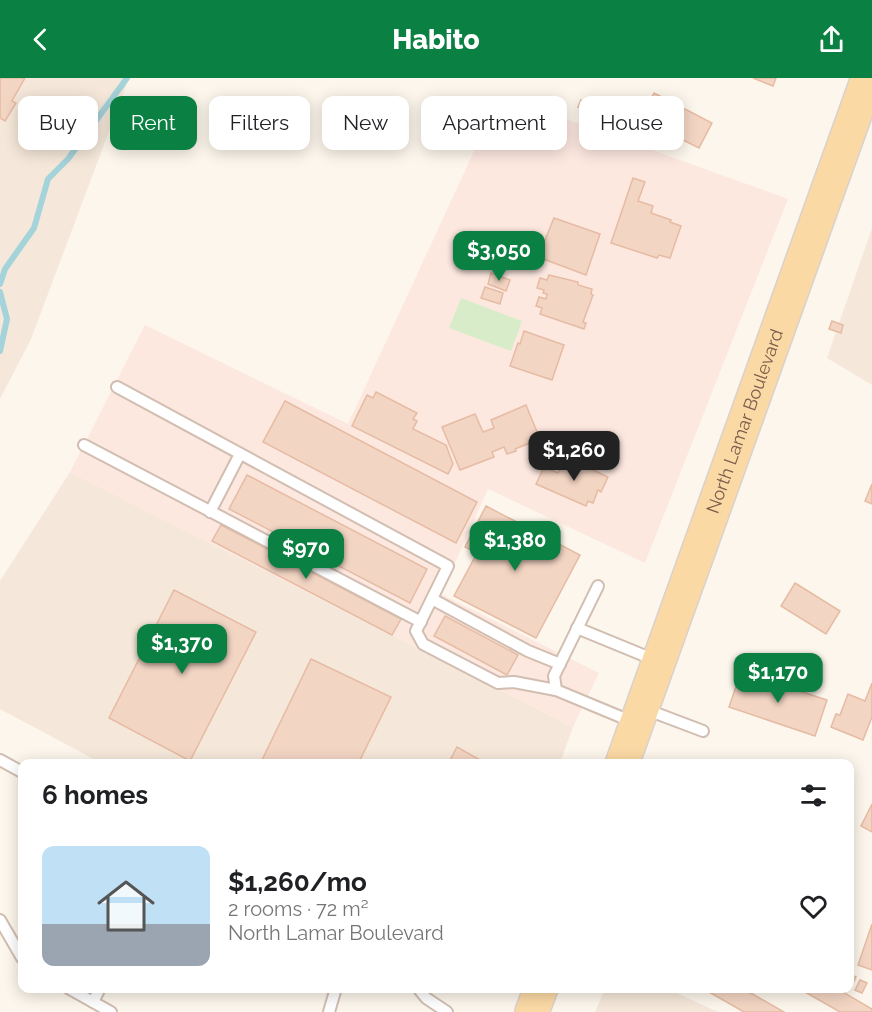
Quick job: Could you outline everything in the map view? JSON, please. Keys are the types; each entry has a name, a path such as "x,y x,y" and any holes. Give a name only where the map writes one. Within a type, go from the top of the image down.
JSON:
{"main road":[{"name":"North Lamar Boulevard","path":"624,759 868,78"},
{"path":"532,1012 539,993"}],"lane":[{"path":"117,387 448,566 416,631 423,644 498,683 514,682 556,690 639,716 703,731"},
{"path":"84,445 421,622"},
{"path":"210,513 240,454"},
{"path":"556,690 554,676 598,586"},
{"path":"432,599 528,651 560,664"},
{"path":"578,628 658,662"},
{"path":"0,760 18,770"},
{"path":"0,920 18,951"},
{"path":"77,993 111,1012"},
{"path":"93,1002 98,993"},
{"path":"329,1012 335,993"},
{"path":"422,993 447,1012"}],"shaded area":[{"path":"0,78 129,78 122,96 110,96 110,129 31,339 0,399"},
{"path":"567,119 579,124 579,150 652,150 788,199 645,563 488,489 441,594 599,673 573,727 70,472 145,325 348,424 475,150 567,150"},
{"path":"872,228 872,385 827,358"},
{"path":"70,472 573,727 561,759 94,759 0,709 0,581"},
{"path":"603,993 677,993 718,1012 595,1012"}],"green space":[{"path":"461,298 522,321 511,351 449,328"}],"building":[{"path":"0,78 25,78 12,101 16,103 5,121 0,118"},
{"path":"753,78 776,78 773,86"},
{"path":"684,109 712,123 699,148 684,140"},
{"path":"633,178 645,182 638,201 653,206 651,213 681,226 670,258 659,255 657,258 611,243"},
{"path":"554,218 600,234 586,275 538,257"},
{"path":"491,273 510,280 506,291 488,284"},
{"path":"549,275 578,282 578,285 592,289 591,294 593,295 583,322 586,323 584,329 540,314 542,308 536,306 539,297 546,299 547,294 543,293 544,290 537,288 540,278 547,280"},
{"path":"485,287 503,293 500,304 481,298"},
{"path":"832,321 843,325 841,333 829,329"},
{"path":"524,331 564,345 552,380 510,366"},
{"path":"376,392 417,413 413,419 417,421 413,429 446,445 453,464 448,474 352,426 367,395 373,398"},
{"path":"285,401 477,502 456,543 263,442"},
{"path":"526,405 540,439 507,454 504,447 492,452 494,457 460,470 442,427 475,414 483,432 494,428 491,420"},
{"path":"566,457 608,477 601,492 598,490 593,503 588,501 586,506 536,484 544,467 558,473"},
{"path":"247,475 427,569 410,603 229,509"},
{"path":"872,484 872,504 865,501"},
{"path":"486,506 580,555 536,638 454,596 477,553 465,547"},
{"path":"221,525 401,619 392,635 212,541"},
{"path":"795,583 840,611 826,634 781,606"},
{"path":"174,590 256,632 191,759 186,759 109,718"},
{"path":"445,616 518,655 507,675 434,636"},
{"path":"311,659 391,697 360,759 262,759"},
{"path":"741,672 827,700 815,736 729,707"},
{"path":"872,683 872,717 863,740 831,727 836,714 840,715 848,694 865,701"},
{"path":"457,747 478,759 451,759"},
{"path":"872,804 872,832 861,826"},
{"path":"872,924 872,970 858,965"},
{"path":"860,980 867,983 862,993 855,990"},
{"path":"711,993 751,993 784,1012 744,1012"},
{"path":"807,993 845,993 872,1009 872,1012 840,1012"}],"waterway":[{"path":"0,284 5,269 34,228 48,179 68,159 127,78"},
{"path":"0,292 7,319 0,351"}]}
